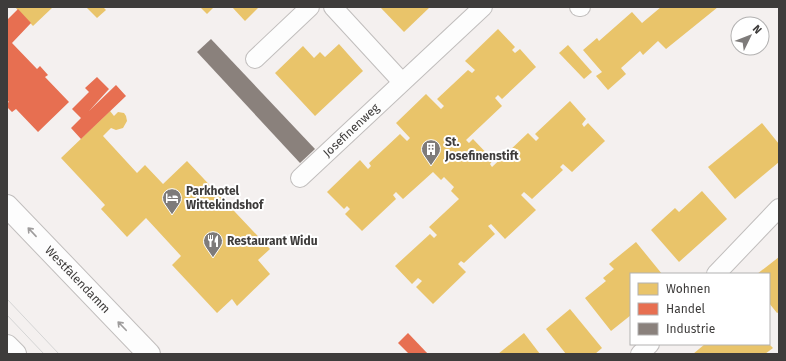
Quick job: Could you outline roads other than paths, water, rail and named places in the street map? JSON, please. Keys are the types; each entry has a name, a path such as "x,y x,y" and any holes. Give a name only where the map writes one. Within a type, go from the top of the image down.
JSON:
{"main road":[{"name":"Westfalendamm","path":"7,206 149,354"},
{"path":"7,346 15,354"}],"street":[{"path":"255,59 310,7"},
{"path":"332,7 402,82"},
{"name":"Josefinenweg","path":"300,178 483,7"},
{"path":"717,273 779,208"},
{"path":"640,354 649,345"}],"tram line":[{"path":"7,299 59,354"},
{"path":"7,315 44,354"}],"place":[{"name":"St. Josefinenstift","path":"431,166"},
{"name":"Parkhotel Wittekindshof","path":"172,215"},
{"name":"Restaurant Widu","path":"213,258"}]}
